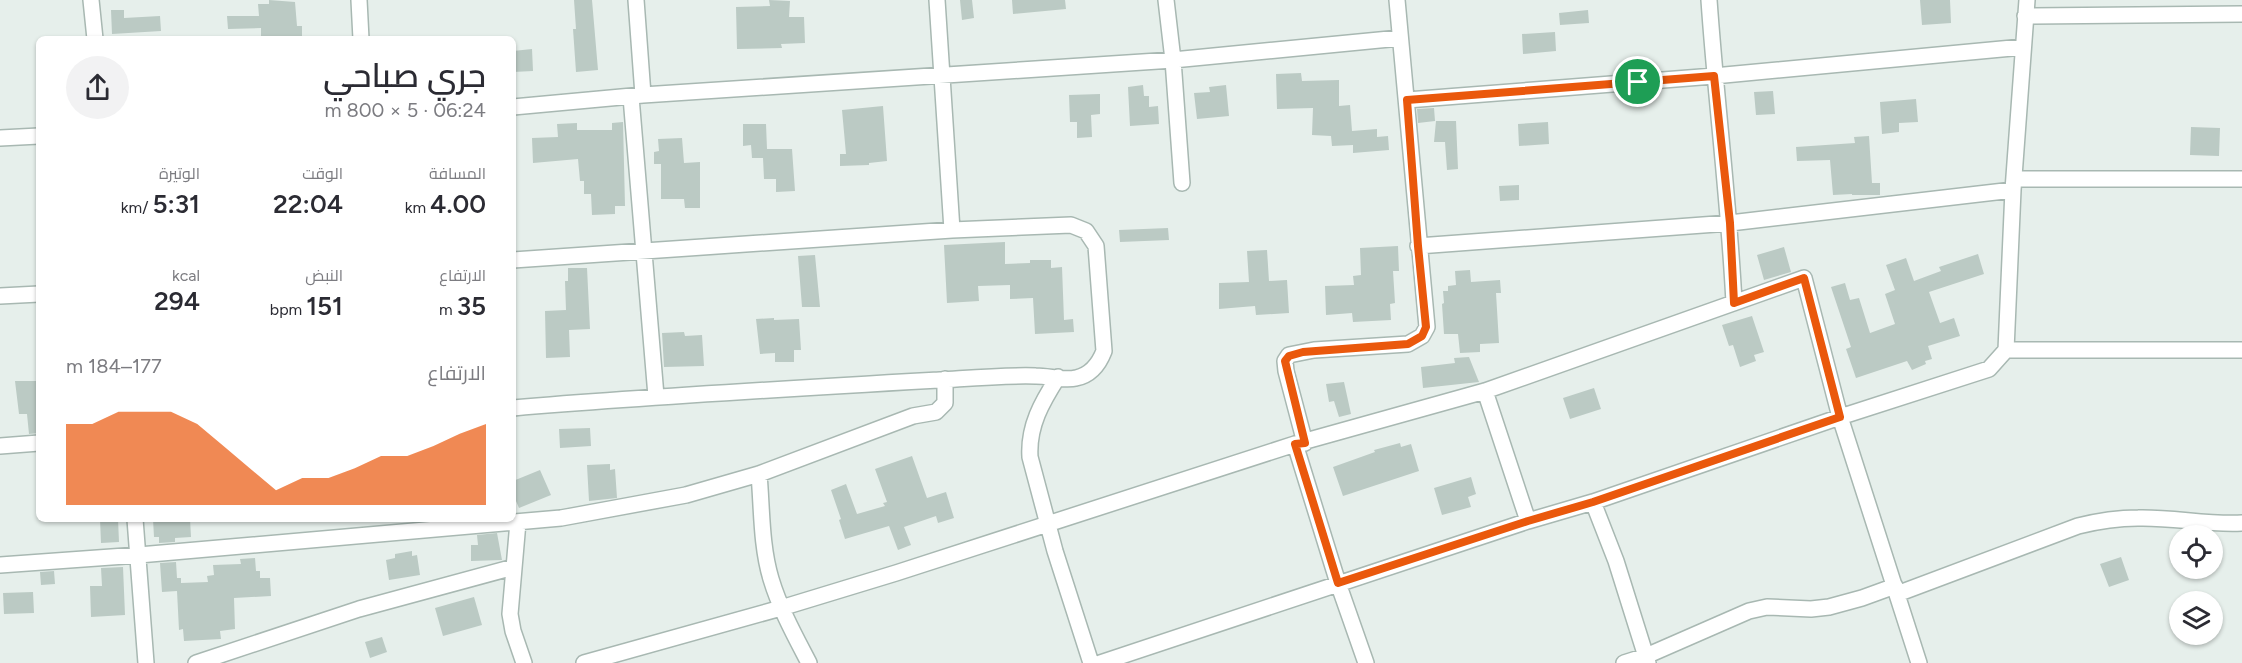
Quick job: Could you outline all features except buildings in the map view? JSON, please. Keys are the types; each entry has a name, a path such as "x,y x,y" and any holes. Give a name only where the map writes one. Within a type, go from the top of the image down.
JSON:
{"street":[{"path":"91,0 95,36"},
{"path":"358,0 360,36"},
{"path":"636,0 643,251 656,396"},
{"path":"937,0 951,230"},
{"path":"1166,0 1182,183"},
{"path":"1366,663 1338,583 1300,444 1285,361 1289,356 1303,352 1408,344 1422,336 1426,327 1407,100 1396,0"},
{"path":"1709,0 1714,76 1730,223 1734,303"},
{"path":"1100,663 1338,583 1593,502 1840,417 1989,369 2006,350 2014,184 2027,0"},
{"path":"2025,16 2242,14"},
{"path":"516,106 1173,60 1400,38"},
{"path":"1407,100 1714,76 2023,46"},
{"path":"0,138 36,136"},
{"path":"1418,246 1730,223 2014,184 2242,179"},
{"path":"516,260 951,230 1071,225 1079,227 1090,235 1096,246 1104,351 1097,365 1084,375 1068,380 1058,377 1030,376 945,380 656,396 516,408"},
{"path":"584,663 781,608 1300,444 1485,391 1804,278 1840,417 1919,663"},
{"path":"0,296 36,294"},
{"path":"2006,350 2242,350"},
{"path":"1058,377 1038,412 1029,441 1033,471 1047,524 1091,663"},
{"path":"0,565 561,518 686,495 759,474 913,416 936,412 945,403 945,380"},
{"path":"1485,391 1528,521"},
{"path":"0,446 36,443"},
{"path":"759,474 764,544 770,578 781,608 809,663"},
{"path":"1593,502 1616,561 1647,660"},
{"path":"1624,663 1647,660 1749,611 1767,607 1811,609 1829,607 1896,590 2078,526 2140,518 2242,523"},
{"path":"135,522 146,663"},
{"path":"518,522 510,614 524,663"},
{"path":"196,663 224,658 359,609 514,567"}],"route":[{"path":"1714,76 1730,223 1734,303 1804,278 1840,417 1593,502 1338,583 1295,444 1305,443 1285,361 1289,356 1303,352 1408,344 1422,336 1426,327 1407,100 1638,82 1714,76"}]}
